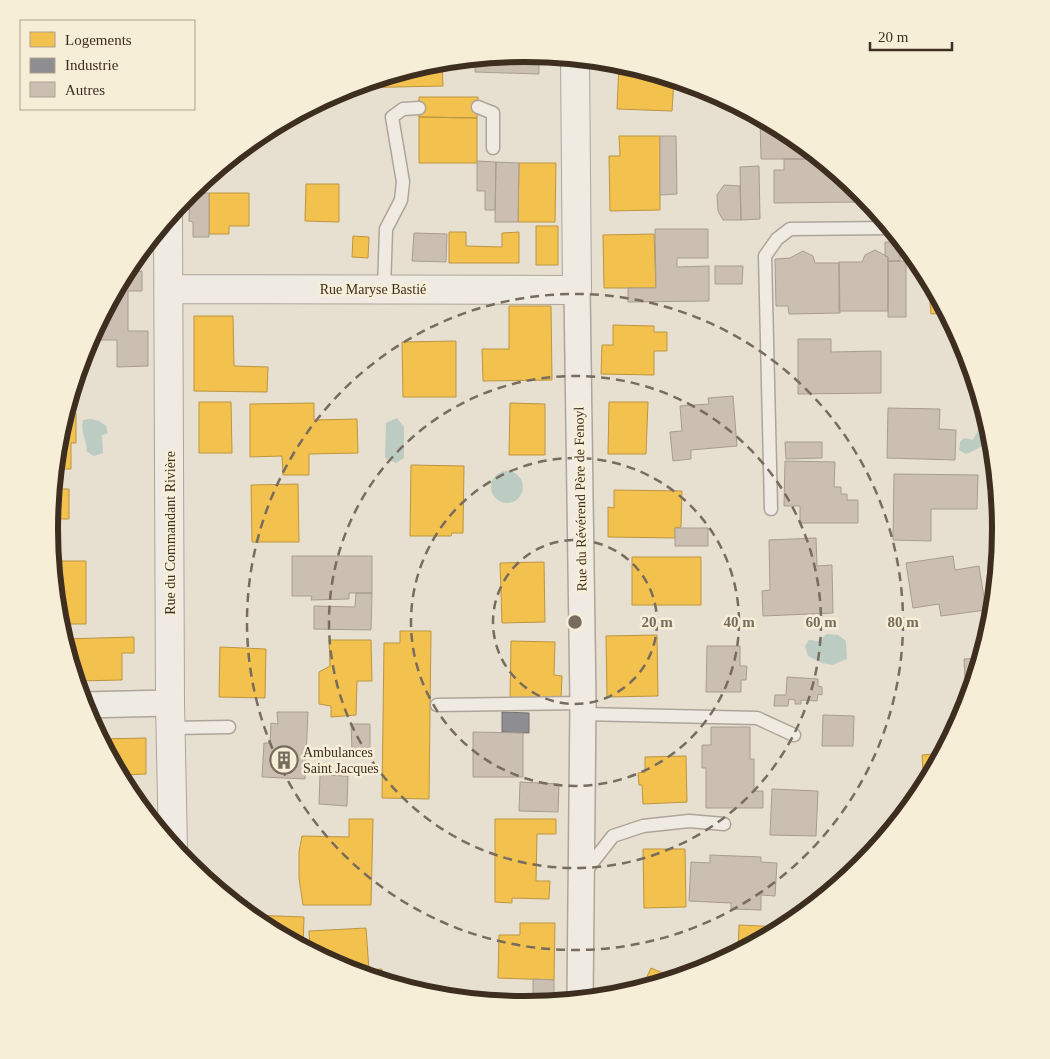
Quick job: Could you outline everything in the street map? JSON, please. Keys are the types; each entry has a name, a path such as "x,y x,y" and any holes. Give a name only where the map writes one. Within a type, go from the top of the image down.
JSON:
{"street":[{"name":"Rue du Révérend Père de Fenoyl","path":"576,65 583,709 580,994"},
{"name":"Rue du Commandant Rivière","path":"168,228 170,716 174,838"},
{"name":"Rue Maryse Bastié","path":"169,289 577,290"},
{"path":"92,706 170,716"}],"lane":[{"path":"384,289 386,229 401,200 403,182 392,117 403,108 419,108"},
{"path":"478,108 493,113 493,148"},
{"path":"771,509 765,256 777,239 790,229 882,228"},
{"path":"437,705 583,709 757,718 794,735"},
{"path":"170,716 229,727"},
{"path":"581,877 613,836 643,826 689,821 724,824"}],"shaded area":[{"path":"397,418 404,427 404,458 396,463 385,458 386,423"},
{"path":"83,420 99,421 106,426 108,433 102,435 103,453 94,456 87,452 82,428"},
{"path":"979,428 982,428 985,443 966,454 959,450 960,442 964,438 973,440"},
{"path":"507,471 519,475 523,487 519,499 507,503 495,499 491,487 495,475"},
{"path":"827,634 838,635 846,641 847,659 832,665 822,663 808,656 805,646 809,640 818,641"}],"building: Logements":[{"path":"442,70 443,86 374,87 404,78"},
{"path":"619,72 674,87 672,111 617,109"},
{"path":"419,97 478,97 477,118 419,117"},
{"path":"419,117 477,118 477,163 419,163"},
{"path":"619,136 660,136 660,210 610,211 609,156 620,156"},
{"path":"519,163 556,163 555,222 518,222"},
{"path":"306,184 339,184 339,222 305,221"},
{"path":"209,193 249,193 249,226 229,226 229,234 209,234"},
{"path":"536,226 558,226 558,265 536,265"},
{"path":"449,232 466,232 466,246 502,247 502,233 519,232 519,263 449,263"},
{"path":"654,234 656,288 604,288 603,235"},
{"path":"353,236 369,237 368,258 352,257"},
{"path":"929,295 939,313 931,314"},
{"path":"509,306 551,306 552,380 483,381 482,349 509,349"},
{"path":"194,316 233,316 234,366 268,367 267,392 194,391"},
{"path":"613,325 654,326 654,332 667,332 667,351 654,351 654,375 601,374 602,345 613,345"},
{"path":"456,341 456,397 403,397 402,342"},
{"path":"199,402 231,402 232,453 199,453"},
{"path":"609,402 648,402 646,454 608,454"},
{"path":"314,403 314,420 357,419 358,453 309,454 309,475 283,475 282,456 250,457 250,404"},
{"path":"510,403 545,404 545,455 509,455"},
{"path":"72,413 76,413 76,443 71,443 71,469 61,469"},
{"path":"411,465 464,466 463,533 452,533 451,536 410,536"},
{"path":"298,484 299,542 252,542 251,485"},
{"path":"60,489 69,489 69,519 58,519"},
{"path":"614,490 682,491 681,527 675,528 675,538 608,537 608,507 614,508"},
{"path":"632,557 701,557 701,605 632,605"},
{"path":"59,561 86,561 86,624 67,624 61,591"},
{"path":"544,562 545,622 502,623 500,563"},
{"path":"400,631 431,631 429,799 382,798 384,643 400,643"},
{"path":"657,635 658,696 607,697 606,636"},
{"path":"134,637 134,653 122,653 122,680 82,681 70,639"},
{"path":"329,640 371,640 372,681 357,681 356,715 331,717 331,706 319,704 319,672 330,666"},
{"path":"511,641 555,642 554,675 562,676 561,700 510,699"},
{"path":"220,647 266,649 265,698 219,697"},
{"path":"146,738 146,774 127,775 107,739"},
{"path":"935,754 923,774 922,755"},
{"path":"686,756 687,802 643,804 642,785 639,785 638,773 645,772 645,757"},
{"path":"349,819 373,819 371,905 303,905 299,878 299,852 302,836 349,837"},
{"path":"495,819 556,819 556,834 537,834 536,881 550,881 549,899 512,898 512,903 495,902"},
{"path":"643,849 685,849 686,907 644,908"},
{"path":"261,915 304,917 303,941"},
{"path":"520,923 555,923 554,980 498,978 499,935 520,935"},
{"path":"739,925 771,926 759,934 738,946"},
{"path":"366,928 369,970 310,944 309,931"},
{"path":"651,968 667,975 646,981"},
{"path":"382,969 382,974 370,970"}],"building: Industrie":[{"path":"502,712 529,713 529,733 502,732"}],"building: Autres":[{"path":"539,62 539,74 475,72 475,65"},
{"path":"760,126 805,155 805,159 761,159"},
{"path":"660,136 676,136 677,194 660,195"},
{"path":"784,159 810,159 856,199 856,202 774,203 774,170 784,170"},
{"path":"477,161 496,162 495,210 485,210 485,191 477,191"},
{"path":"496,162 519,163 518,222 495,222"},
{"path":"759,166 760,219 741,220 740,167"},
{"path":"724,185 740,186 741,220 723,220 718,211 717,195"},
{"path":"201,193 209,193 209,237 193,237 193,222 189,221 190,204"},
{"path":"655,229 708,229 708,258 677,258 677,267 709,266 709,301 628,302 628,288 656,288"},
{"path":"414,233 447,234 446,262 412,261"},
{"path":"885,242 894,242 900,251 900,261 888,261 888,257 885,256"},
{"path":"875,250 888,257 888,311 839,311 839,262 862,262 865,255"},
{"path":"803,251 813,256 815,263 839,263 840,313 789,314 788,306 776,306 775,259 790,258"},
{"path":"888,261 906,261 906,317 888,317"},
{"path":"715,266 743,266 742,284 715,284"},
{"path":"135,271 142,271 142,291 128,291 128,331 148,331 148,366 117,367 117,340 98,340 120,296"},
{"path":"798,339 831,339 831,352 881,351 881,393 798,394"},
{"path":"733,396 737,446 691,450 691,459 673,461 670,432 682,431 680,406 709,404 708,398"},
{"path":"888,408 940,409 939,429 956,430 955,460 887,458"},
{"path":"785,442 822,442 822,458 786,459"},
{"path":"785,461 835,462 834,487 841,487 841,494 847,494 847,500 858,500 858,523 800,523 800,506 784,506"},
{"path":"894,474 978,475 977,509 931,509 931,541 893,540"},
{"path":"675,528 708,528 708,546 675,546"},
{"path":"816,538 817,566 832,565 833,613 763,616 762,591 770,590 769,540"},
{"path":"292,556 372,556 372,593 349,593 349,599 311,600 312,596 292,596"},
{"path":"953,556 955,570 979,566 986,610 941,616 939,604 913,608 906,563"},
{"path":"356,593 372,593 371,630 314,629 314,606 355,607"},
{"path":"707,646 740,646 740,666 747,666 746,680 741,680 741,692 706,692"},
{"path":"974,658 965,687 964,659"},
{"path":"787,677 818,679 818,686 822,687 822,695 818,694 817,701 801,700 801,704 795,704 795,700 789,699 788,706 774,706 775,695 786,695"},
{"name":"Ambulances Saint Jacques","path":"277,712 308,712 305,779 262,777 264,743 270,743 271,723 278,724"},
{"path":"823,715 854,716 853,746 822,746"},
{"path":"351,724 370,724 370,748 352,749"},
{"path":"711,727 750,727 750,759 754,759 754,791 763,791 763,808 706,808 706,768 702,768 702,745 711,745"},
{"path":"473,732 523,733 523,777 473,777"},
{"path":"320,775 348,776 347,806 319,804"},
{"path":"520,782 559,784 558,812 519,811"},
{"path":"772,789 818,791 816,836 770,835"},
{"path":"710,855 761,857 761,862 777,863 775,896 761,895 761,910 731,909 731,903 689,901 691,862 710,863"},
{"path":"533,979 554,980 554,996 533,997"}],"place":[{"name":"Ambulances Saint Jacques","path":"284,760"}]}
